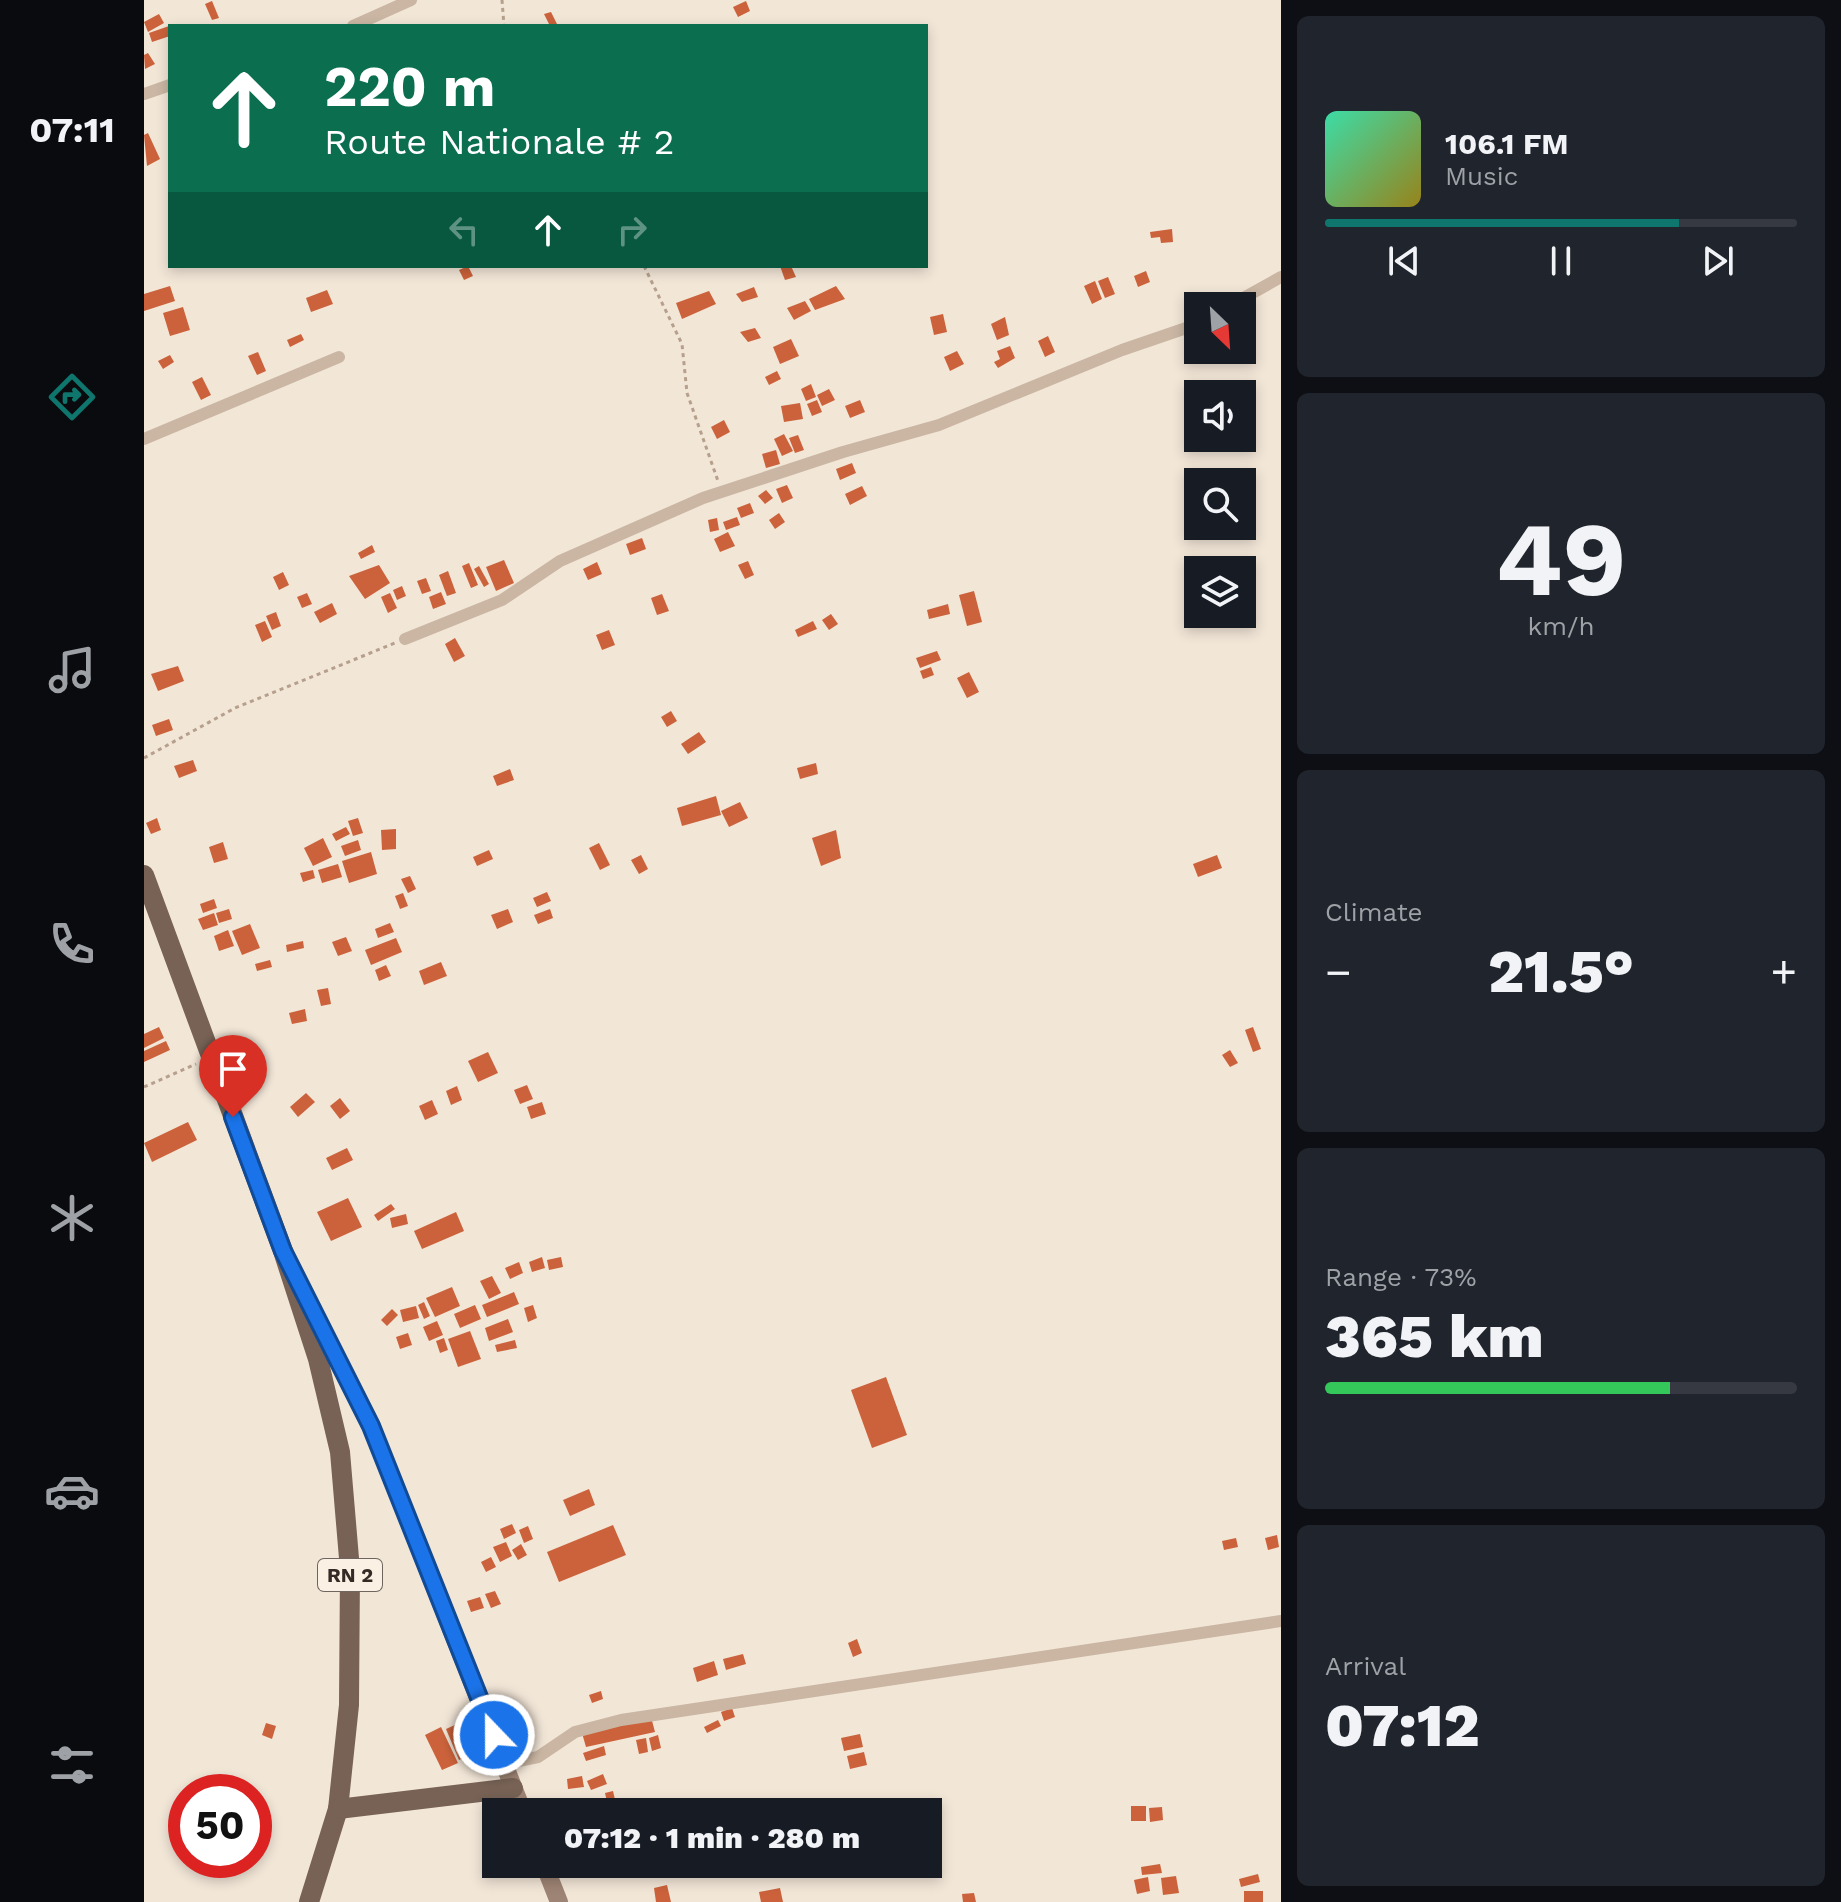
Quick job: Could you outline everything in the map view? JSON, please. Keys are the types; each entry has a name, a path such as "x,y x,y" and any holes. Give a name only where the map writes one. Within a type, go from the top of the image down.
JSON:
{"main road":[{"name":"RN 2","path":"144,875 283,1251 318,1359 340,1452 347,1510 349,1705 338,1809 309,1902"},
{"path":"283,1251 371,1426 517,1798"},
{"path":"338,1809 513,1788"},
{"path":"550,1878 559,1902"}],"street":[{"path":"357,24 411,0"},
{"path":"144,94 168,86"},
{"path":"1254,292 1281,277"},
{"path":"405,639 502,600 560,561 722,492 843,452 939,425 1122,350 1184,329"},
{"path":"144,439 339,357"},
{"path":"504,1764 538,1757 575,1732 621,1720 1281,1621"}],"path":[{"path":"502,0 504,24"},
{"path":"645,268 682,344 687,393 722,492"},
{"path":"144,758 235,708 405,639"},
{"path":"144,1087 211,1057"}],"building":[{"path":"212,1 219,18 212,20 205,4"},
{"path":"746,1 750,11 738,17 733,7"},
{"path":"551,12 557,24 549,24 544,14"},
{"path":"159,14 164,23 148,32 144,22"},
{"path":"168,26 168,37 152,42 149,33"},
{"path":"148,53 155,64 145,69 144,55"},
{"path":"148,133 160,159 147,166 144,135"},
{"path":"1172,229 1173,242 1161,243 1160,237 1151,238 1150,232"},
{"path":"469,268 473,276 464,280 459,270"},
{"path":"781,268 792,268 796,277 785,280"},
{"path":"1146,271 1150,282 1138,287 1134,276"},
{"path":"1108,277 1115,294 1105,298 1098,281"},
{"path":"1095,281 1102,299 1092,304 1084,286"},
{"path":"170,286 175,301 144,311 144,294"},
{"path":"836,286 845,299 815,310 809,299"},
{"path":"754,287 758,297 742,302 736,294"},
{"path":"327,290 333,304 311,312 306,298"},
{"path":"709,291 716,304 682,319 676,303"},
{"path":"805,301 811,311 794,320 787,308"},
{"path":"183,307 190,330 170,336 163,313"},
{"path":"943,314 947,332 934,335 930,317"},
{"path":"1005,317 1009,335 997,340 991,324"},
{"path":"755,328 761,338 748,342 740,332"},
{"path":"301,334 304,340 290,347 287,340"},
{"path":"1048,336 1055,352 1045,357 1038,341"},
{"path":"791,339 799,356 780,364 773,347"},
{"path":"1010,346 1015,358 998,368 994,362 1000,359 997,351"},
{"path":"957,351 964,364 950,371 944,357"},
{"path":"258,352 266,371 257,375 248,356"},
{"path":"170,355 174,362 163,369 158,361"},
{"path":"777,371 781,379 769,385 765,377"},
{"path":"202,377 211,395 201,400 192,382"},
{"path":"811,384 816,397 806,401 801,389"},
{"path":"829,389 835,400 822,406 817,395"},
{"path":"817,400 822,412 812,416 807,404"},
{"path":"860,400 865,412 850,418 845,406"},
{"path":"800,403 803,419 784,422 781,406"},
{"path":"724,420 730,432 717,439 711,427"},
{"path":"784,434 793,451 782,456 774,439"},
{"path":"798,435 804,450 795,453 789,438"},
{"path":"776,450 780,464 766,468 762,454"},
{"path":"852,463 856,473 840,480 836,469"},
{"path":"787,485 793,498 782,503 776,489"},
{"path":"862,486 867,496 850,505 845,494"},
{"path":"766,490 773,498 765,504 758,496"},
{"path":"750,503 754,513 741,518 737,508"},
{"path":"779,513 785,522 775,529 769,520"},
{"path":"737,517 740,525 726,530 723,522"},
{"path":"717,518 719,530 710,532 708,520"},
{"path":"728,532 735,546 720,552 714,539"},
{"path":"642,538 646,549 630,555 626,544"},
{"path":"372,545 375,552 361,559 358,553"},
{"path":"504,560 514,583 496,591 486,567"},
{"path":"748,561 754,575 745,579 738,565"},
{"path":"597,562 602,574 588,580 583,569"},
{"path":"469,563 478,585 471,588 462,566"},
{"path":"379,565 390,583 365,599 349,576"},
{"path":"479,566 489,584 484,587 474,569"},
{"path":"448,571 456,593 447,596 439,575"},
{"path":"283,572 289,585 279,590 273,577"},
{"path":"426,578 431,591 422,594 417,581"},
{"path":"402,586 406,596 397,600 393,590"},
{"path":"974,591 982,622 967,626 959,595"},
{"path":"441,592 446,604 433,609 429,597"},
{"path":"307,593 312,604 302,608 297,597"},
{"path":"390,593 397,608 388,613 381,597"},
{"path":"662,594 669,611 657,615 651,598"},
{"path":"332,603 337,614 320,623 314,612"},
{"path":"948,604 950,614 929,619 927,610"},
{"path":"276,612 281,626 272,630 266,616"},
{"path":"831,614 838,624 829,630 822,620"},
{"path":"265,621 272,637 262,642 255,625"},
{"path":"813,621 817,629 798,637 795,630"},
{"path":"609,630 615,645 602,650 596,635"},
{"path":"455,638 465,656 454,662 445,644"},
{"path":"937,651 941,660 920,668 916,658"},
{"path":"178,666 184,681 158,691 151,674"},
{"path":"931,667 934,675 923,679 920,671"},
{"path":"969,672 979,692 967,698 957,678"},
{"path":"671,711 677,721 667,727 661,717"},
{"path":"169,719 173,730 156,736 152,725"},
{"path":"699,732 706,742 688,754 681,744"},
{"path":"193,760 197,771 179,778 174,766"},
{"path":"816,763 818,774 800,779 797,768"},
{"path":"510,769 514,780 497,786 493,776"},
{"path":"716,796 721,815 682,826 677,808"},
{"path":"740,802 748,818 729,827 721,811"},
{"path":"157,818 161,830 151,834 146,823"},
{"path":"358,818 363,833 353,836 348,821"},
{"path":"346,827 350,834 336,841 332,834"},
{"path":"396,829 396,849 382,850 381,830"},
{"path":"836,830 841,858 821,866 812,838"},
{"path":"323,838 332,857 313,866 304,848"},
{"path":"358,840 361,850 345,856 341,846"},
{"path":"223,842 228,859 214,863 209,847"},
{"path":"599,843 610,865 600,870 589,848"},
{"path":"489,850 493,859 477,866 473,857"},
{"path":"371,852 377,874 349,883 342,861"},
{"path":"641,855 648,869 639,874 631,860"},
{"path":"1217,855 1222,868 1198,877 1193,864"},
{"path":"338,864 342,877 322,883 318,870"},
{"path":"313,870 315,878 303,882 300,873"},
{"path":"410,876 416,889 408,893 401,879"},
{"path":"547,892 551,901 537,907 533,898"},
{"path":"403,893 408,906 400,909 395,896"},
{"path":"214,899 217,908 203,913 200,904"},
{"path":"229,909 232,919 219,923 216,913"},
{"path":"508,909 513,922 497,929 491,915"},
{"path":"550,909 553,918 538,924 534,915"},
{"path":"214,913 218,925 203,930 198,919"},
{"path":"390,923 394,932 378,938 375,929"},
{"path":"250,924 260,948 242,955 232,931"},
{"path":"228,930 234,946 219,951 214,936"},
{"path":"346,937 352,951 338,956 332,942"},
{"path":"396,938 402,952 371,965 365,950"},
{"path":"303,941 304,948 287,952 286,945"},
{"path":"270,960 272,967 257,971 255,964"},
{"path":"441,962 447,976 424,985 419,971"},
{"path":"386,965 391,976 379,981 375,970"},
{"path":"328,988 331,1004 321,1006 317,990"},
{"path":"305,1009 307,1021 292,1024 289,1013"},
{"path":"159,1027 164,1038 144,1048 144,1034"},
{"path":"1253,1027 1261,1049 1253,1052 1245,1030"},
{"path":"166,1041 170,1050 144,1062 144,1051"},
{"path":"1230,1050 1238,1063 1230,1067 1222,1055"},
{"path":"488,1052 498,1073 478,1082 468,1061"},
{"path":"527,1085 533,1099 520,1104 514,1090"},
{"path":"457,1086 462,1100 451,1105 446,1091"},
{"path":"306,1093 315,1102 298,1117 290,1107"},
{"path":"340,1098 350,1111 340,1119 330,1106"},
{"path":"432,1100 438,1114 425,1120 419,1106"},
{"path":"542,1102 546,1114 531,1119 527,1107"},
{"path":"188,1122 197,1140 152,1162 144,1143"},
{"path":"347,1148 353,1160 332,1170 326,1158"},
{"path":"348,1198 362,1227 331,1241 317,1212"},
{"path":"391,1204 395,1209 378,1221 374,1215"},
{"path":"456,1212 464,1231 422,1249 414,1231"},
{"path":"406,1214 408,1224 392,1228 390,1218"},
{"path":"542,1257 545,1268 532,1272 529,1262"},
{"path":"561,1257 563,1267 549,1270 547,1260"},
{"path":"519,1262 523,1273 510,1279 505,1268"},
{"path":"492,1276 501,1293 489,1299 480,1281"},
{"path":"452,1287 460,1306 435,1317 426,1298"},
{"path":"514,1292 519,1304 487,1317 482,1305"},
{"path":"424,1302 430,1316 424,1319 418,1305"},
{"path":"475,1305 481,1319 460,1328 454,1314"},
{"path":"533,1305 537,1318 528,1322 524,1308"},
{"path":"416,1306 419,1318 403,1322 400,1310"},
{"path":"392,1309 398,1315 387,1326 381,1320"},
{"path":"508,1319 513,1332 489,1341 485,1328"},
{"path":"437,1321 443,1335 429,1341 423,1327"},
{"path":"470,1331 481,1359 458,1367 448,1339"},
{"path":"408,1333 412,1345 400,1349 396,1337"},
{"path":"444,1338 448,1350 440,1353 436,1341"},
{"path":"515,1340 517,1348 497,1352 495,1345"},
{"path":"886,1377 907,1435 872,1448 851,1390"},
{"path":"589,1489 595,1505 570,1516 563,1500"},
{"path":"512,1524 516,1533 504,1539 500,1529"},
{"path":"613,1525 626,1555 559,1582 547,1552"},
{"path":"528,1526 533,1539 524,1543 519,1530"},
{"path":"1277,1535 1279,1547 1268,1550 1265,1538"},
{"path":"1236,1538 1238,1547 1224,1550 1222,1541"},
{"path":"506,1542 512,1556 500,1562 493,1547"},
{"path":"521,1544 527,1555 518,1560 512,1550"},
{"path":"491,1557 496,1567 486,1572 481,1562"},
{"path":"495,1591 501,1604 491,1608 485,1594"},
{"path":"480,1597 484,1608 471,1612 467,1601"},
{"path":"857,1639 862,1653 853,1657 848,1643"},
{"path":"743,1654 746,1664 726,1670 723,1659"},
{"path":"714,1661 718,1675 697,1682 693,1668"},
{"path":"601,1691 603,1699 592,1703 589,1695"},
{"path":"732,1708 735,1717 724,1721 721,1712"},
{"path":"651,1717 655,1732 586,1747 582,1733"},
{"path":"718,1720 721,1726 707,1733 704,1727"},
{"path":"266,1723 276,1726 272,1739 262,1735"},
{"path":"455,1725 469,1756 459,1760 446,1729"},
{"path":"441,1727 458,1763 442,1770 425,1735"},
{"path":"860,1734 863,1747 844,1751 841,1738"},
{"path":"658,1735 661,1748 652,1751 649,1738"},
{"path":"646,1738 648,1752 639,1754 636,1740"},
{"path":"604,1746 606,1755 586,1761 583,1753"},
{"path":"864,1752 867,1765 850,1769 847,1756"},
{"path":"603,1774 607,1784 591,1790 587,1781"},
{"path":"582,1776 584,1787 568,1789 567,1779"},
{"path":"613,1791 615,1798 606,1798 605,1793"},
{"path":"1131,1806 1146,1806 1146,1821 1131,1821"},
{"path":"1162,1807 1163,1820 1150,1822 1149,1808"},
{"path":"1160,1864 1162,1873 1142,1875 1141,1867"},
{"path":"1258,1874 1260,1882 1241,1887 1239,1879"},
{"path":"1176,1876 1179,1893 1163,1895 1161,1878"},
{"path":"1148,1877 1150,1891 1137,1894 1134,1880"},
{"path":"667,1885 671,1902 656,1902 654,1888"},
{"path":"780,1888 783,1902 761,1902 759,1892"},
{"path":"1244,1891 1263,1891 1263,1902 1244,1902"},
{"path":"974,1893 976,1902 963,1902 962,1894"}],"route":[{"path":"233,1117 283,1251 371,1426 494,1735"}]}
